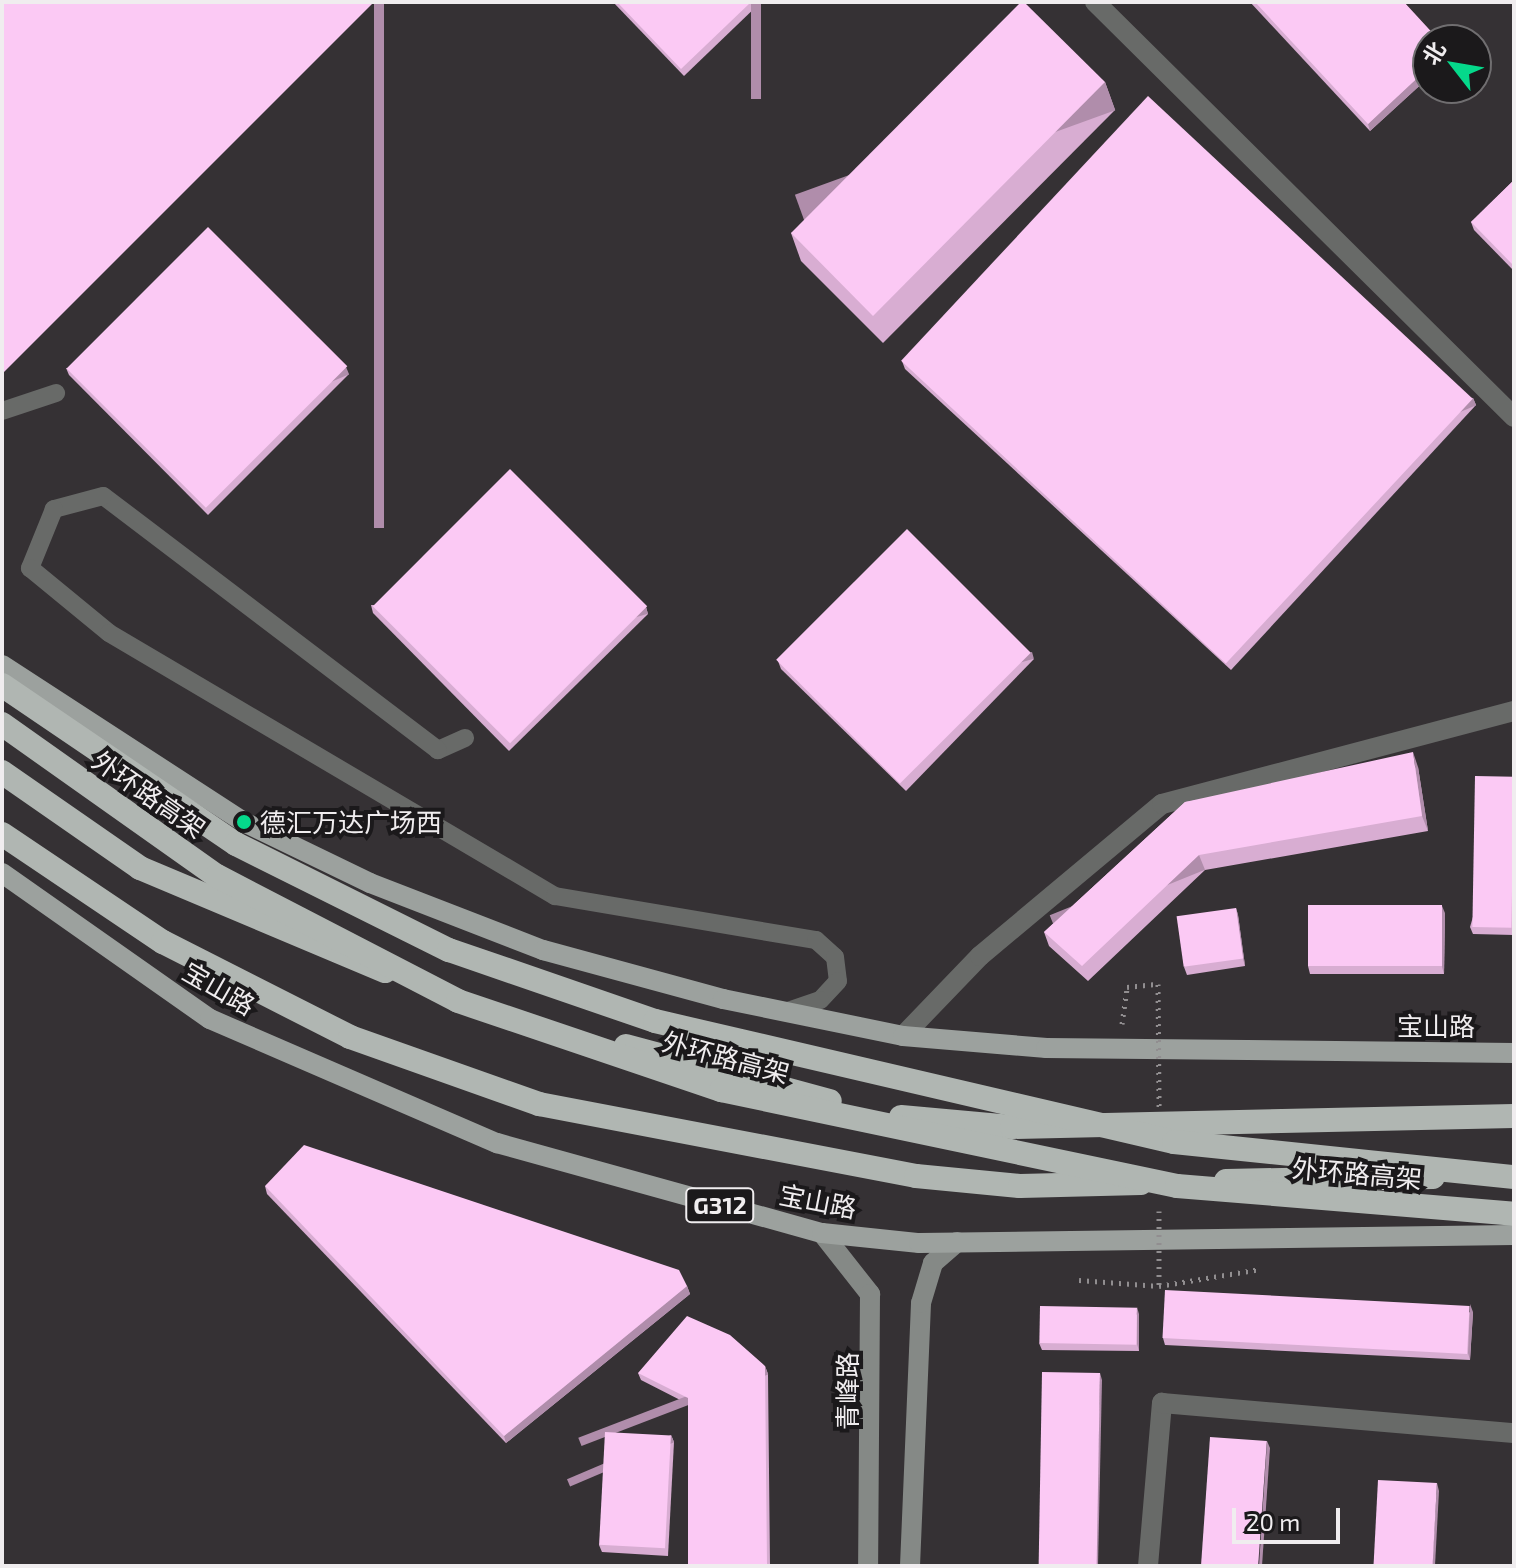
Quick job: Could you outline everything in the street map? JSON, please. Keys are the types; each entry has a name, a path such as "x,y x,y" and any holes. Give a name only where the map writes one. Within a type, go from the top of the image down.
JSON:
{"highway":[{"name":"外环路高架","path":"2,685 236,844 449,950 655,1021 1174,1142 1514,1176"},
{"name":"外环路高架","path":"2,724 217,876 458,1001 721,1090 1177,1186 1514,1214"},
{"path":"2,772 140,868 353,960 744,1082 921,1121 1012,1127 1514,1116"},
{"path":"2,834 163,942 350,1037 539,1104 756,1150 1020,1186 1514,1176"}],"main road":[{"name":"宝山路","path":"2,665 244,822 370,883 543,950 788,1011 903,1036 1118,1053 1514,1053"},
{"name":"宝山路","path":"2,873 210,1019 497,1143 822,1233 957,1242 1514,1235"},
{"name":"青峰路","path":"822,1233 870,1294 868,1566"},
{"path":"910,1566 921,1303 933,1263 957,1242"}],"street":[{"path":"1095,2 1514,417"},
{"path":"903,1036 980,956 1162,804 1514,711"},
{"path":"1148,1566 1162,1403 1514,1433"}],"lane":[{"path":"2,411 56,393"},
{"path":"465,738 438,750 103,496 54,509 30,568 109,633 555,896 816,940 835,957 838,981 820,1000 788,1011"}],"path":[{"path":"1127,987 1158,984"},
{"path":"1079,1280 1159,1286 1246,1273"}],"building":[{"path":"2,2 374,2 2,374"},
{"path":"617,2 751,2 681,69"},
{"path":"1021,2 1105,82 873,316 791,233"},
{"path":"1255,2 1404,2 1424,24 1412,24 1412,83 1368,124"},
{"path":"1148,96 1473,399 1226,664 901,361"},
{"path":"1514,180 1514,266 1471,222"},
{"path":"208,227 347,366 206,508 67,368"},
{"path":"510,469 647,606 510,743 373,606"},
{"path":"907,529 1031,653 900,784 776,660"},
{"path":"1413,752 1422,816 1199,855 1082,966 1044,932 1185,802"},
{"path":"1475,776 1514,777 1511,928 1472,927"},
{"path":"1308,905 1442,905 1442,966 1308,966"},
{"path":"1236,908 1243,959 1184,967 1177,916"},
{"path":"304,1145 679,1270 687,1286 504,1436 265,1186"},
{"path":"1165,1290 1470,1306 1467,1354 1162,1338"},
{"path":"1040,1306 1137,1308 1136,1345 1039,1343"},
{"path":"687,1316 730,1335 765,1366 767,1566 688,1566 688,1398 638,1373"},
{"path":"1042,1372 1100,1373 1097,1566 1039,1566"},
{"path":"605,1432 671,1435 665,1548 599,1545"},
{"path":"1210,1437 1267,1441 1258,1566 1201,1566"},
{"path":"1378,1480 1437,1483 1433,1566 1373,1566"}],"place":[{"name":"德汇万达广场西","path":"244,822"}]}
